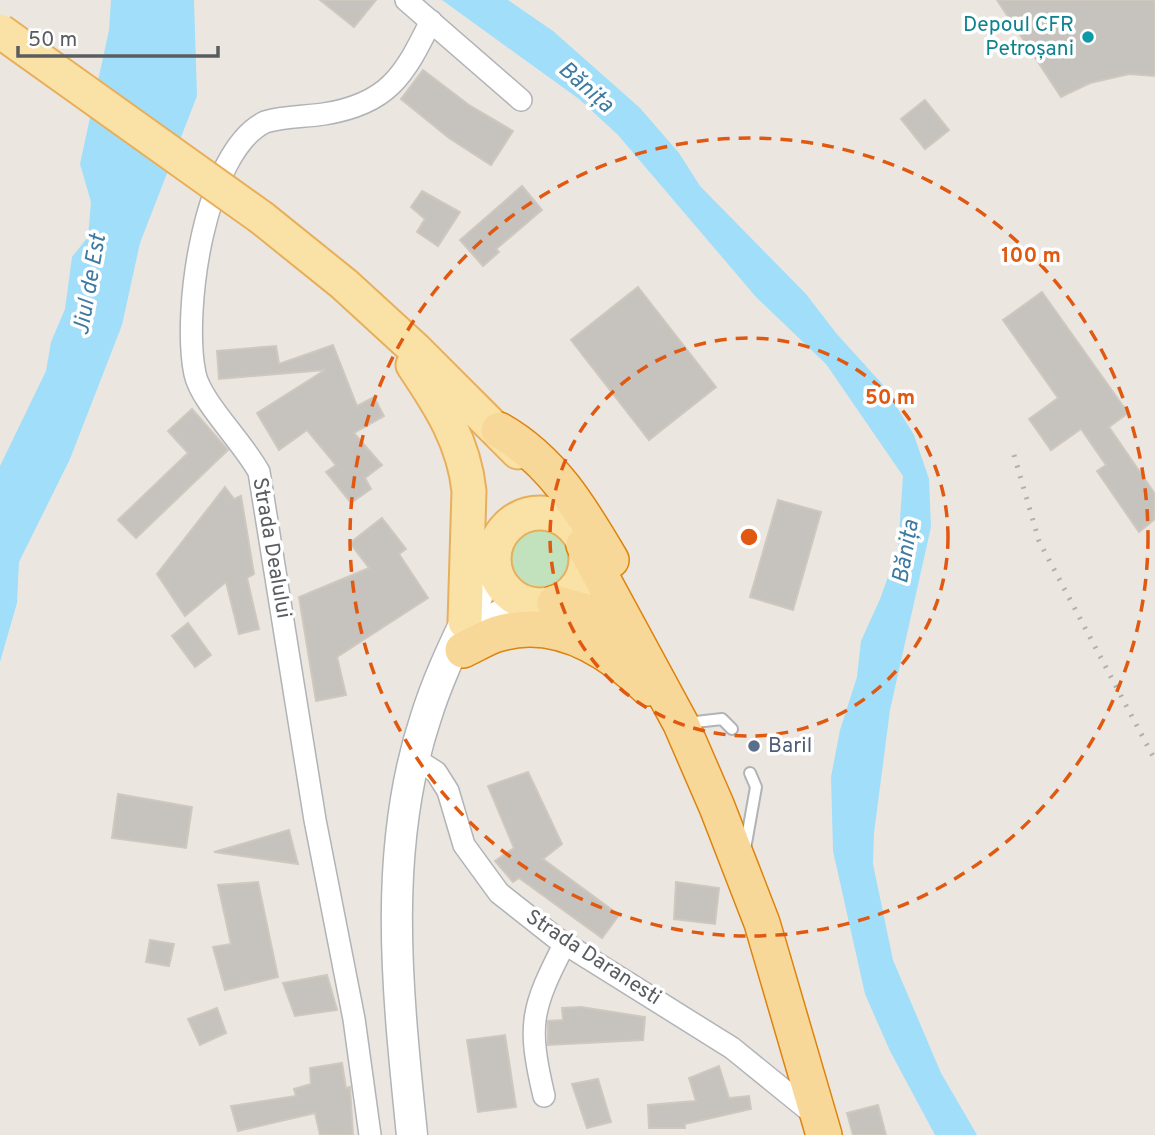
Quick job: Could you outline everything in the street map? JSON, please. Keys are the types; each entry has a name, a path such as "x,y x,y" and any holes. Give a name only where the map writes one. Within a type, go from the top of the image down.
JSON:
{"highway":[{"path":"499,430 527,446 543,461 599,539 662,653 675,713"},
{"path":"576,534 675,713 741,869 762,923 822,1127"},
{"path":"542,603 601,616 639,652"},
{"path":"457,648 498,634 525,631 553,633 592,643 623,664 675,713"}],"main road":[{"path":"0,31 262,218 382,319 499,430 576,534 585,566 577,586 542,603 497,617 457,648"},
{"path":"382,319 440,406 463,453 469,491 457,648"},
{"path":"434,366 473,439 486,485 500,583 508,593 542,603"},
{"path":"412,1135 401,1028 396,920 399,852 414,758 502,532 525,515 555,515 576,534"}],"street":[{"path":"406,0 521,100"},
{"name":"Strada Dealului","path":"370,1135 354,1019 309,780 259,472 249,453 203,394 195,375 193,300 196,262 206,221 237,143 253,127 265,121 350,109 381,95 406,70 431,21"},
{"name":"Strada Daranesti","path":"414,758 436,772 448,791 464,845 499,893 565,943 732,1048 822,1127"},
{"path":"544,1096 532,1024 540,996 565,943"}],"lane":[{"path":"675,713 722,719 732,729"},
{"path":"741,869 756,787 750,773"}],"green space":[{"path":"530,514 548,514 564,521 576,533 583,549 583,567 576,583 564,595 548,602 530,602 514,595 502,583 495,567 495,549 502,533 514,521"}],"water":[{"name":"Jiul de Est","path":"111,0 194,0 197,96 140,243 122,325 70,459 19,562 17,603 0,662 0,466 46,371 51,342 65,309 72,257 88,237 91,202 80,164 109,30"},
{"name":"Bănița","path":"442,0 508,0 553,31 640,108 679,153 700,186 806,294 836,333 883,385 914,435 929,479 931,527 890,710 874,833 873,864 893,960 941,1073 977,1135 935,1135 890,1051 865,994 833,851 831,777 840,730 857,677 861,641 898,549 903,476 826,364 756,297 618,135 579,99"}],"building":[{"path":"320,0 376,0 354,27"},
{"name":"Depoul CFR Petroșani","path":"997,0 1155,0 1155,76 1129,74 1090,83 1061,97"},
{"path":"423,70 469,105 513,131 491,165 449,138 401,99"},
{"path":"925,100 949,130 925,149 901,119"},
{"path":"522,186 542,210 496,249 499,252 483,266 460,240"},
{"path":"422,191 460,212 438,246 417,232 425,219 411,207"},
{"path":"638,287 716,387 649,440 571,340"},
{"path":"1042,292 1128,413 1109,427 1155,494 1155,519 1139,532 1097,471 1106,465 1081,429 1051,450 1029,419 1058,398 1003,320"},
{"path":"333,345 357,406 374,397 384,416 354,433 382,465 365,478 371,489 351,503 326,472 336,465 307,430 279,450 257,413 325,370 219,379 217,351 276,346 279,364"},
{"path":"192,409 228,450 136,538 118,520 188,453 168,431"},
{"path":"225,487 234,499 241,496 254,574 247,578 259,629 239,634 226,582 185,616 157,574"},
{"path":"778,500 821,512 793,610 750,597"},
{"path":"382,518 406,549 399,554 428,598 337,657 346,695 316,701 299,597 369,568 350,543"},
{"path":"188,623 211,655 195,667 172,636"},
{"path":"528,772 562,844 543,859 619,915 602,938 519,878 513,882 495,861 514,848 488,786"},
{"path":"118,794 192,807 186,848 112,838"},
{"path":"289,830 298,864 214,852"},
{"path":"258,882 278,977 225,990 213,947 231,944 218,885"},
{"path":"676,882 719,888 715,924 674,919"},
{"path":"150,940 174,944 169,966 146,962"},
{"path":"327,975 337,1010 295,1016 283,983"},
{"path":"581,1007 645,1017 643,1040 548,1045 548,1021 563,1020 562,1008"},
{"path":"217,1008 226,1033 200,1045 188,1019"},
{"path":"505,1035 516,1107 478,1112 467,1040"},
{"path":"342,1063 346,1088 350,1087 353,1135 320,1135 315,1113 238,1131 231,1106 296,1096 294,1089 311,1084 310,1068"},
{"path":"719,1066 729,1098 749,1096 751,1109 685,1124 685,1128 649,1128 648,1105 696,1101 689,1078"},
{"path":"598,1079 611,1122 587,1128 572,1084"},
{"path":"878,1105 886,1135 853,1135 847,1113"}],"railway":[{"path":"1014,455 1039,541 1155,760"}],"place":[{"name":"Depoul CFR Petroșani","path":"1088,37"},
{"name":"Baril","path":"754,746"}]}
